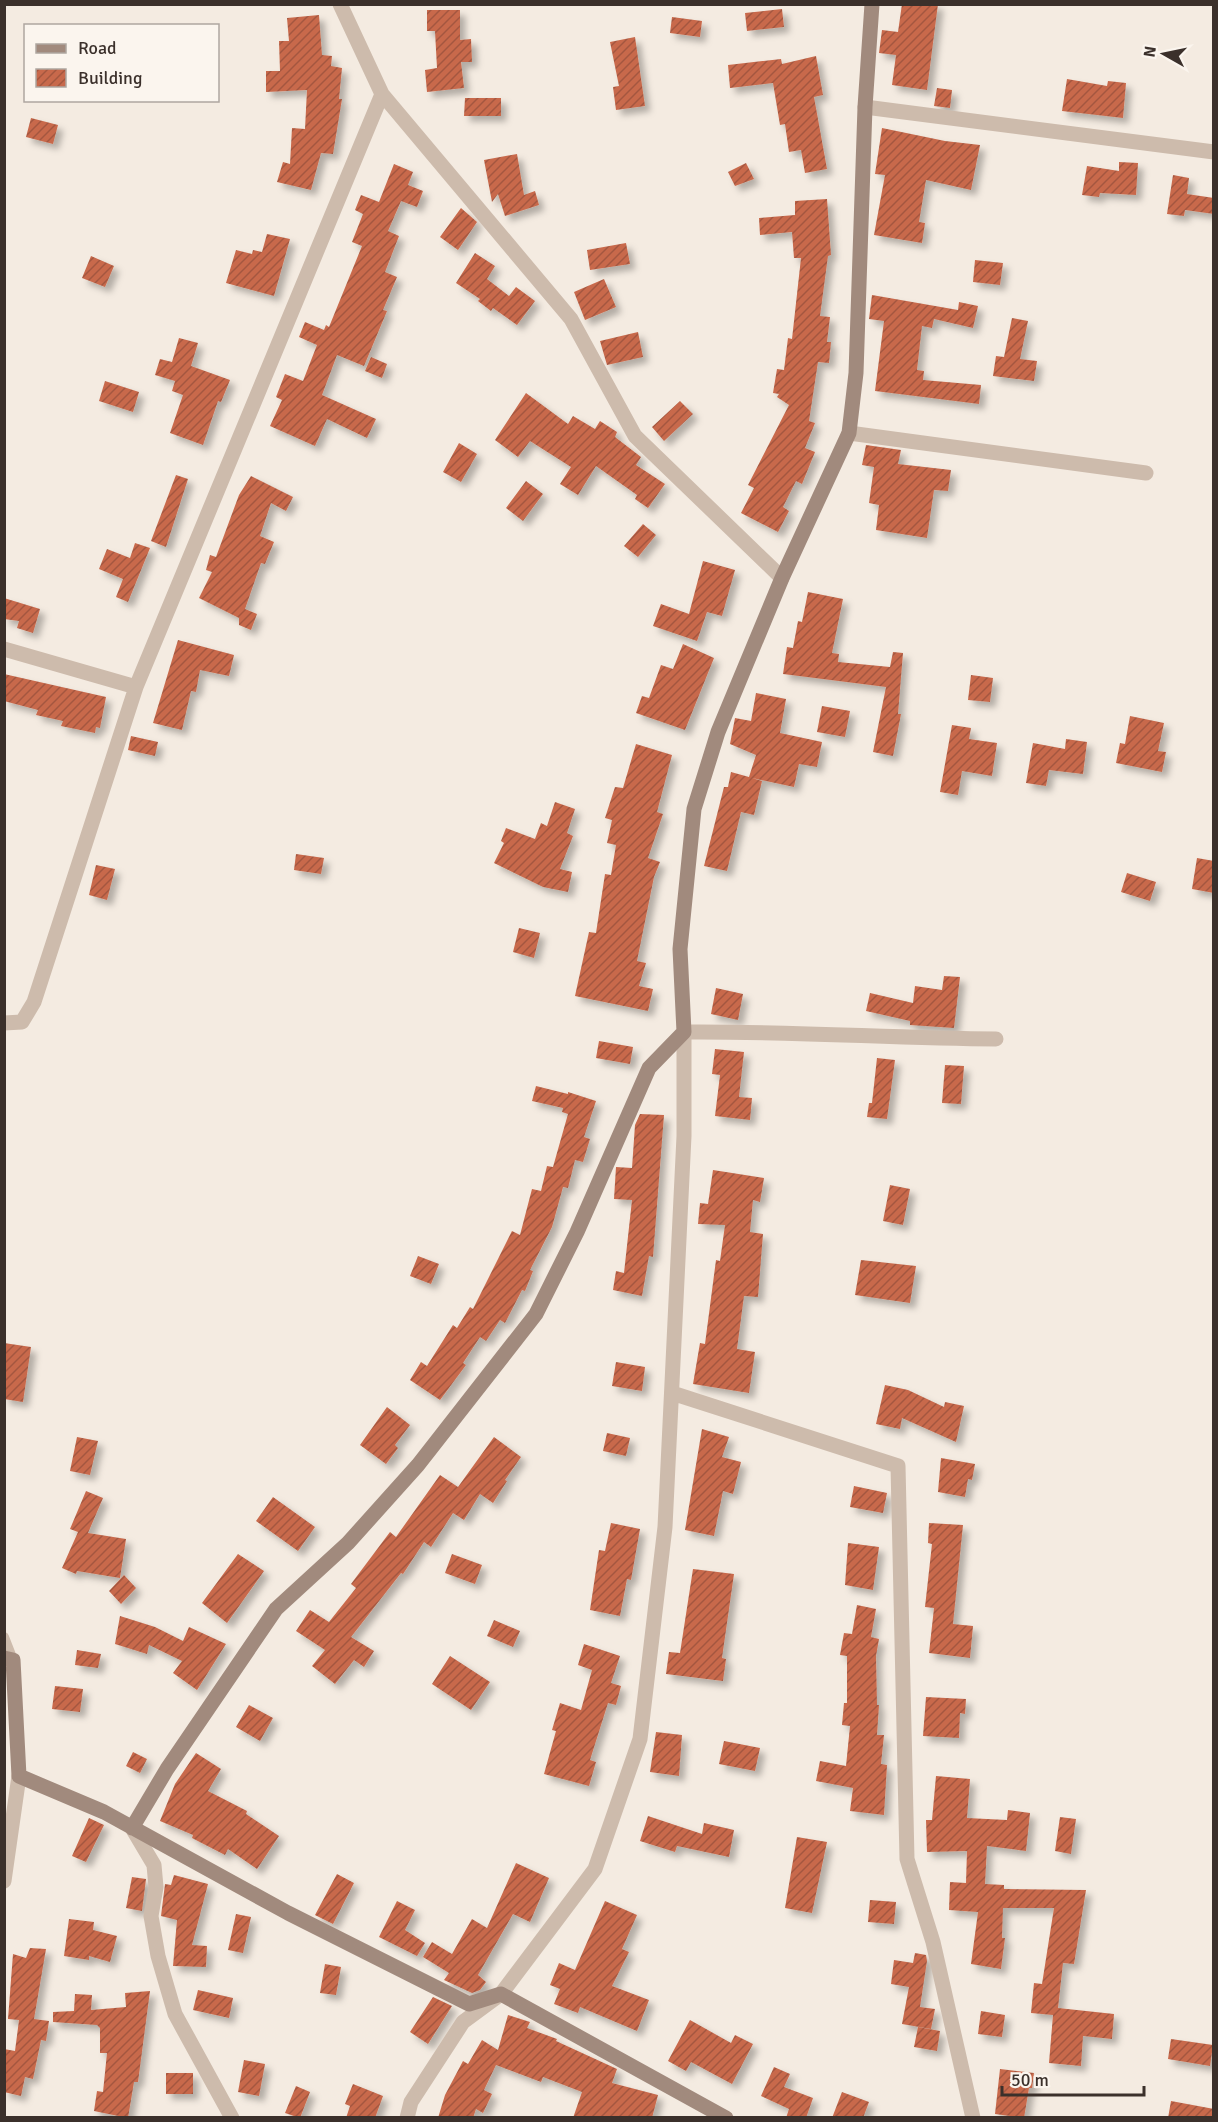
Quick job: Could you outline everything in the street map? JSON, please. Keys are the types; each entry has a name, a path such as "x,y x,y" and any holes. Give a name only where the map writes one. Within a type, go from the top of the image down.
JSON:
{"street":[{"path":"340,4 381,94 571,319 635,436 704,506 782,578"},
{"path":"407,2118 411,2102 463,2022 501,1994 595,1869 640,1739 665,1527 684,1136 684,1032 680,949 693,809 718,732 782,578 849,433 856,373 865,107 872,4"},
{"path":"4,1023 22,1022 34,1002 136,687 381,94"},
{"path":"865,107 1214,152"},
{"path":"849,433 1146,474"},
{"path":"4,649 136,687"},
{"path":"132,1828 173,1760 276,1609 348,1543 418,1465 536,1314 577,1232 649,1068 684,1032 856,1034 909,1038 996,1039"},
{"path":"672,1393 898,1466 907,1859 933,1942 973,2118"},
{"path":"4,1881 19,1776 9,1659"},
{"path":"19,1776 104,1812 288,1913 469,2004 501,1994 726,2118"},
{"path":"132,1828 154,1865 156,1887 151,1916 158,1956 175,2014 232,2118"}],"lane":[{"path":"4,1636 9,1659"}],"building":[{"path":"902,4 938,4 927,90 892,85 896,55 879,53 882,30 898,32"},
{"path":"782,9 784,27 747,31 745,13"},
{"path":"427,10 460,10 460,40 471,39 472,62 461,62 464,88 427,92 425,70 437,68 435,31 427,31"},
{"path":"319,15 322,55 332,56 331,66 342,68 339,99 342,99 333,154 321,153 311,190 277,182 283,162 290,164 292,128 305,129 307,90 266,92 266,71 280,71 279,41 289,41 287,18"},
{"path":"672,17 702,21 700,37 670,33"},
{"path":"635,37 645,106 616,110 613,87 619,86 610,42"},
{"path":"816,56 823,95 814,97 827,169 805,173 801,150 789,152 785,124 780,125 773,83 730,88 728,65 781,59 782,64"},
{"path":"1067,79 1107,86 1108,81 1126,83 1123,118 1062,111"},
{"path":"937,88 952,90 950,108 934,106"},
{"path":"465,98 501,98 501,116 464,116"},
{"path":"31,118 58,125 53,144 26,137"},
{"path":"882,128 945,141 980,145 971,190 926,180 919,222 925,223 922,243 874,235 885,175 875,174"},
{"path":"517,154 524,195 535,191 539,205 505,216 498,194 492,202 484,160"},
{"path":"1119,162 1138,163 1136,195 1100,193 1099,197 1082,195 1087,166 1119,171"},
{"path":"746,163 754,179 735,186 728,172"},
{"path":"394,164 413,172 408,185 423,191 417,207 401,201 388,231 399,236 385,272 397,277 383,310 387,311 364,366 337,355 322,395 376,419 367,438 327,419 315,446 270,426 282,400 276,397 285,374 303,381 317,345 299,337 305,322 324,330 326,325 329,327 362,246 352,242 363,214 355,210 361,195 379,202"},
{"path":"1173,175 1189,178 1187,194 1214,198 1214,214 1185,210 1184,216 1167,214"},
{"path":"827,199 831,255 828,256 820,316 830,317 827,342 831,342 829,363 818,362 809,421 815,423 805,448 815,452 802,484 796,481 783,507 789,511 778,532 741,513 754,488 748,485 789,405 777,397 779,394 773,393 777,369 784,370 788,338 792,339 801,258 794,258 792,232 760,235 759,218 795,215 795,201"},
{"path":"461,208 477,222 458,250 440,237"},
{"path":"267,234 290,239 274,296 226,283 236,250 252,254 253,250 262,252"},
{"path":"626,243 630,264 590,270 587,250"},
{"path":"475,253 495,266 487,279 509,296 516,287 535,301 517,325 493,308 491,311 478,301 480,299 456,283"},
{"path":"91,256 114,266 105,287 82,278"},
{"path":"975,260 1003,263 1000,285 973,282"},
{"path":"604,279 616,307 585,320 574,292"},
{"path":"872,295 958,310 959,302 978,306 973,328 934,319 932,328 922,326 917,370 924,371 923,380 981,385 979,404 875,391 884,321 869,319"},
{"path":"1012,318 1028,321 1020,359 1037,361 1034,381 993,376 996,356 1004,357"},
{"path":"638,332 643,357 607,365 600,341"},
{"path":"179,338 198,343 191,366 230,380 221,402 218,401 203,445 170,433 183,395 172,391 175,381 155,375 160,359 172,362"},
{"path":"371,357 387,364 382,378 365,371"},
{"path":"105,381 139,392 133,412 99,401"},
{"path":"526,393 568,424 573,416 595,429 600,421 617,432 615,437 641,457 636,465 665,484 648,508 635,499 637,495 596,466 578,495 560,484 571,467 530,441 518,457 495,440"},
{"path":"680,401 693,414 664,441 652,427"},
{"path":"459,443 477,454 461,482 443,472"},
{"path":"866,445 901,450 898,464 951,470 948,491 934,490 927,538 876,530 879,505 869,503 874,467 862,465"},
{"path":"176,475 188,479 166,547 151,541"},
{"path":"251,476 293,497 286,511 271,503 260,536 274,542 265,564 261,563 245,609 257,614 251,630 239,625 239,618 199,598 212,572 206,570 210,555 216,557 239,495"},
{"path":"526,481 543,494 523,521 506,508"},
{"path":"643,524 656,535 638,557 624,546"},
{"path":"135,543 150,548 128,602 116,597 123,579 99,569 107,549 130,558"},
{"path":"703,561 735,570 722,616 707,612 697,641 653,626 661,604 689,614"},
{"path":"808,592 843,599 832,653 839,654 838,662 890,667 893,652 903,653 898,714 901,714 893,756 873,752 886,687 783,674 787,647 793,648 798,621 802,622"},
{"path":"4,598 40,609 33,633 17,628 19,621 4,619"},
{"path":"178,640 234,655 229,676 200,670 196,692 191,691 182,730 153,723"},
{"path":"683,644 714,658 685,730 636,713 642,696 649,698 661,665 673,669"},
{"path":"4,674 106,697 100,728 96,727 95,733 61,726 63,721 36,715 38,710 4,701"},
{"path":"971,675 993,678 990,702 968,700"},
{"path":"756,693 786,699 780,733 822,742 817,767 799,764 794,787 752,778 762,781 754,815 741,812 727,871 704,866 724,787 728,787 731,772 749,777 756,755 730,744 735,718 751,721"},
{"path":"822,706 850,711 845,737 817,732"},
{"path":"1130,716 1164,723 1158,751 1166,752 1162,772 1116,763 1120,743 1125,744"},
{"path":"952,725 971,728 969,739 997,743 992,776 962,771 958,795 940,792"},
{"path":"131,736 158,742 155,756 128,750"},
{"path":"1066,739 1087,742 1083,774 1049,770 1046,786 1026,783 1033,743 1065,749"},
{"path":"636,744 672,755 657,812 663,814 648,858 660,862 654,877 637,961 646,963 639,986 653,989 648,1011 575,996 589,932 596,933 605,874 611,875 616,845 607,843 612,820 605,818 615,787 623,788"},
{"path":"555,802 575,809 567,833 573,836 560,869 572,872 568,892 543,887 494,863 504,843 501,841 506,828 535,839 541,823 547,826"},
{"path":"296,854 324,858 321,874 294,870"},
{"path":"1197,858 1214,861 1214,893 1192,889"},
{"path":"96,865 115,869 107,900 89,895"},
{"path":"1127,873 1156,882 1150,901 1121,892"},
{"path":"519,928 540,933 534,958 513,952"},
{"path":"944,976 960,977 954,1028 910,1025 910,1021 866,1011 870,993 913,1003 915,986 942,990"},
{"path":"716,988 743,994 738,1020 711,1014"},
{"path":"599,1041 633,1047 630,1064 596,1058"},
{"path":"715,1049 744,1052 739,1097 752,1098 750,1120 715,1116 720,1075 712,1074"},
{"path":"877,1058 895,1060 887,1119 867,1117 869,1103 872,1103"},
{"path":"945,1065 964,1066 961,1104 942,1103"},
{"path":"536,1086 568,1094 568,1092 596,1101 584,1137 590,1139 583,1162 575,1160 568,1188 563,1187 552,1227 530,1270 533,1271 525,1291 522,1290 505,1323 500,1320 486,1341 480,1337 463,1363 466,1365 440,1400 410,1380 421,1362 427,1366 453,1325 457,1328 470,1307 473,1309 512,1231 520,1235 532,1189 541,1191 547,1166 553,1167 568,1114 562,1112 563,1108 532,1101"},
{"path":"640,1114 664,1115 653,1257 649,1256 642,1296 613,1290 616,1271 624,1273 632,1200 614,1199 616,1167 632,1168 635,1125"},
{"path":"713,1170 764,1178 760,1202 753,1200 750,1232 763,1234 758,1297 744,1296 737,1349 755,1352 749,1393 693,1384 700,1343 705,1344 716,1260 720,1261 725,1225 698,1224 700,1203 708,1204"},
{"path":"890,1185 910,1189 903,1225 883,1221"},
{"path":"418,1256 439,1264 431,1284 410,1276"},
{"path":"861,1260 916,1266 910,1303 855,1295"},
{"path":"4,1343 31,1347 23,1402 4,1399"},
{"path":"616,1362 645,1367 642,1391 612,1386"},
{"path":"885,1385 908,1390 944,1407 945,1402 964,1406 956,1442 902,1418 900,1429 876,1424"},
{"path":"387,1407 410,1425 395,1445 398,1448 386,1464 360,1445"},
{"path":"702,1429 729,1437 722,1457 741,1462 733,1494 723,1491 714,1536 685,1530"},
{"path":"607,1433 630,1438 626,1456 603,1451"},
{"path":"77,1437 98,1441 90,1475 70,1471"},
{"path":"494,1437 521,1457 493,1503 480,1494 464,1520 453,1513 431,1547 424,1542 403,1574 401,1573 351,1637 374,1651 364,1667 354,1660 335,1684 312,1666 325,1650 296,1631 310,1610 329,1622 356,1588 351,1584 390,1532 396,1537 440,1475 458,1487"},
{"path":"941,1458 975,1464 972,1480 968,1479 965,1497 938,1492"},
{"path":"854,1486 887,1493 883,1513 850,1507"},
{"path":"86,1491 103,1498 88,1533 126,1539 120,1578 77,1571 76,1574 62,1568 78,1532 70,1529"},
{"path":"273,1497 315,1527 298,1551 256,1521"},
{"path":"611,1523 640,1529 631,1580 627,1579 620,1616 590,1610 599,1550 605,1551"},
{"path":"929,1523 963,1525 953,1624 973,1626 970,1658 929,1653 934,1608 925,1607 932,1544 928,1543"},
{"path":"848,1543 879,1547 873,1590 845,1585"},
{"path":"238,1554 264,1571 227,1623 202,1603"},
{"path":"452,1554 482,1565 475,1584 445,1573"},
{"path":"693,1569 734,1574 722,1658 726,1659 723,1681 666,1674 669,1652 680,1653"},
{"path":"124,1575 136,1588 121,1604 109,1591"},
{"path":"857,1605 876,1609 871,1637 879,1639 876,1656 877,1705 879,1705 877,1735 884,1735 881,1764 887,1765 884,1815 850,1811 853,1788 816,1781 820,1761 846,1766 850,1726 842,1725 844,1703 847,1703 847,1656 840,1655 844,1633 852,1634"},
{"path":"120,1616 155,1627 183,1641 189,1627 226,1644 197,1690 173,1673 182,1661 149,1645 147,1654 115,1644"},
{"path":"494,1620 520,1631 513,1647 487,1636"},
{"path":"584,1644 620,1656 611,1683 621,1686 616,1705 608,1703 590,1760 596,1762 589,1786 544,1774 556,1731 552,1730 560,1703 581,1710 592,1670 578,1665"},
{"path":"77,1650 101,1654 98,1668 75,1665"},
{"path":"450,1656 490,1682 471,1710 432,1684"},
{"path":"55,1686 83,1689 80,1712 52,1709"},
{"path":"926,1697 966,1699 965,1714 960,1713 959,1738 923,1736"},
{"path":"249,1705 273,1718 260,1741 236,1727"},
{"path":"656,1732 682,1735 679,1776 650,1772"},
{"path":"724,1741 760,1748 755,1771 719,1764"},
{"path":"133,1752 147,1759 140,1773 126,1766"},
{"path":"196,1753 221,1769 208,1791 247,1811 246,1814 279,1836 257,1869 228,1849 225,1855 192,1838 193,1835 160,1821 175,1784"},
{"path":"936,1776 970,1779 967,1818 1007,1820 1008,1810 1030,1813 1026,1851 987,1846 985,1884 1004,1885 1004,1889 1086,1890 1074,1964 1063,1963 1058,2008 1114,2014 1112,2039 1083,2036 1081,2066 1049,2063 1053,2015 1031,2013 1034,1983 1042,1984 1054,1908 1003,1908 1002,1938 1005,1938 1001,1969 971,1964 978,1912 949,1910 950,1882 966,1883 967,1851 927,1852 926,1820 932,1820"},
{"path":"648,1816 702,1834 704,1823 734,1830 729,1857 677,1846 675,1852 640,1841"},
{"path":"1060,1817 1076,1819 1071,1854 1055,1851"},
{"path":"89,1818 104,1825 86,1862 72,1856"},
{"path":"797,1837 827,1842 812,1913 785,1908"},
{"path":"516,1863 549,1878 530,1922 513,1914 478,1975 486,1982 480,1990 472,1993 444,1980 449,1973 423,1957 432,1942 452,1954 472,1919 487,1928"},
{"path":"337,1874 354,1883 333,1924 315,1915"},
{"path":"174,1875 208,1884 192,1945 207,1946 206,1967 173,1966 177,1920 161,1916 165,1884 171,1885"},
{"path":"132,1877 146,1879 142,1911 126,1908"},
{"path":"870,1900 896,1902 894,1924 868,1922"},
{"path":"397,1901 415,1910 405,1930 425,1943 417,1956 379,1937"},
{"path":"605,1901 637,1915 622,1949 629,1952 612,1986 649,2000 637,2031 580,2007 578,2013 554,2004 560,1989 550,1985 559,1963 575,1970"},
{"path":"236,1914 251,1917 243,1953 228,1950"},
{"path":"69,1919 94,1922 93,1930 117,1936 110,1962 89,1956 89,1960 64,1956"},
{"path":"30,1948 46,1949 34,2019 49,2021 46,2041 41,2040 33,2079 25,2077 21,2096 4,2092 4,2049 15,2051 19,2020 8,2019 13,1954 26,1958"},
{"path":"915,1953 926,1955 920,2007 935,2009 931,2029 902,2024 909,1987 891,1984 894,1960 913,1963"},
{"path":"325,1964 341,1967 336,1995 320,1993"},
{"path":"198,1990 233,1998 229,2018 193,2010"},
{"path":"150,1991 138,2082 134,2082 128,2118 94,2111 97,2091 103,2092 107,2053 100,2053 100,2028 97,2025 53,2022 53,2012 74,2011 75,1994 92,1995 91,2010 126,2007 125,1993"},
{"path":"433,1997 452,2006 428,2044 410,2032"},
{"path":"981,2011 1005,2015 1002,2037 978,2034"},
{"path":"508,2015 530,2022 527,2028 557,2039 556,2041 617,2069 612,2083 658,2095 652,2118 573,2118 582,2092 543,2077 541,2082 496,2065 484,2090 492,2094 483,2113 476,2109 473,2118 438,2118 445,2095 463,2061 468,2064 482,2040 498,2050"},
{"path":"690,2020 731,2043 735,2035 753,2044 732,2084 691,2062 686,2071 668,2061"},
{"path":"918,2027 940,2031 937,2051 914,2047"},
{"path":"1171,2039 1213,2045 1210,2066 1168,2059"},
{"path":"244,2060 265,2064 259,2096 238,2092"},
{"path":"774,2067 790,2074 784,2087 813,2098 806,2118 786,2118 789,2109 761,2096"},
{"path":"1000,2069 1034,2073 1024,2118 995,2114"},
{"path":"166,2073 193,2073 193,2094 166,2094"},
{"path":"353,2084 383,2096 375,2118 346,2118 350,2106 345,2104"},
{"path":"296,2086 310,2092 300,2118 285,2113"},
{"path":"842,2092 869,2102 863,2118 832,2118"},
{"path":"1171,2101 1214,2109 1214,2118 1168,2118"}]}
